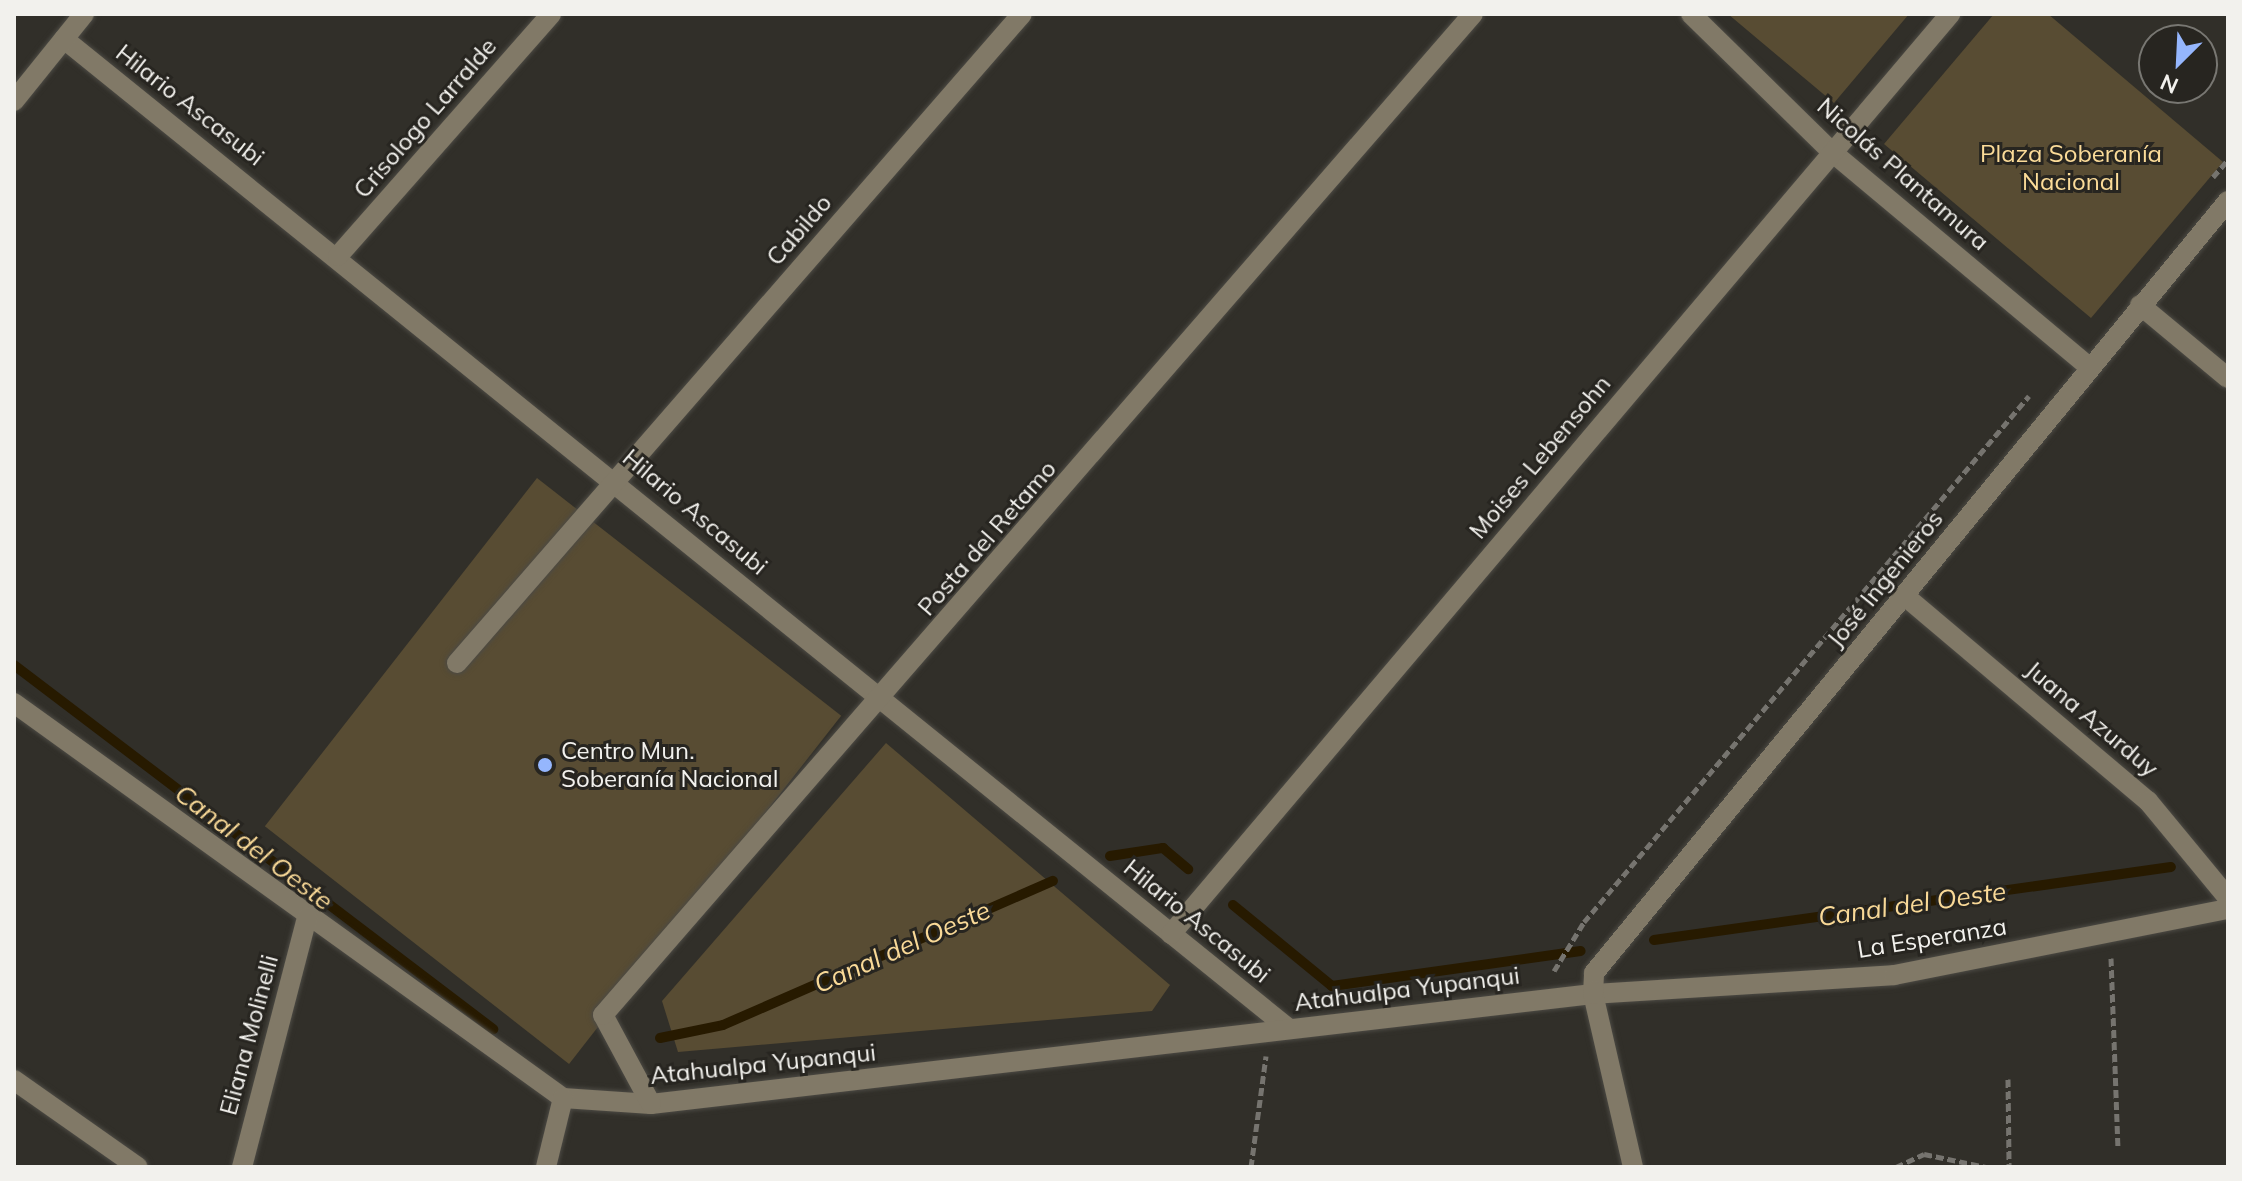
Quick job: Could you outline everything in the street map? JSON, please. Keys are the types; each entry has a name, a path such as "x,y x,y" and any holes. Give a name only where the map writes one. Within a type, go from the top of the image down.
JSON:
{"street":[{"path":"14,101 84,14"},
{"name":"Crisologo Larralde","path":"338,256 551,14"},
{"name":"Cabildo","path":"457,663 1022,14"},
{"name":"Posta del Retamo","path":"651,1104 603,1015 881,701 1473,14"},
{"name":"Nicolás Plantamura","path":"1691,14 1832,152 2088,366"},
{"name":"Moises Lebensohn","path":"1171,934 1950,14"},
{"name":"Hilario Ascasubi","path":"64,39 338,256 881,701 1289,1029"},
{"name":"José Ingenieros","path":"1593,994 1594,973 1905,596 2088,366 2228,201"},
{"path":"2140,305 2228,378"},
{"name":"Juana Azurduy","path":"1905,596 2148,801 2228,898"},
{"path":"14,703 307,917 563,1098 546,1167"},
{"name":"La Esperanza","path":"1593,994 1894,975 2228,909"},
{"name":"Eliana Molinelli","path":"242,1167 307,917"},
{"path":"1593,994 1633,1167"},
{"name":"Atahualpa Yupanqui","path":"563,1098 651,1104 1593,994"},
{"path":"14,1080 138,1167"}],"path":[{"path":"2208,183 2228,160"},
{"path":"1551,976 1584,922 2033,390"},
{"path":"2110,932 2118,1149"},
{"path":"1251,1167 1268,1032"},
{"path":"2008,1079 2009,1167"},
{"path":"1896,1167 1924,1154 1986,1167"}],"green space":[{"path":"1728,14 1909,14 1834,103"},
{"name":"Plaza Soberanía Nacional","path":"1994,14 2048,14 2138,90 2138,104 2154,104 2223,162 2091,318 1884,144"},
{"name":"Centro Mun. Soberanía Nacional","path":"537,478 841,716 569,1064 265,826"},
{"path":"886,743 1170,985 1152,1011 678,1052 662,1001"}],"waterway":[{"name":"Canal del Oeste","path":"14,665 493,1029"},
{"path":"1110,856 1163,848 1188,869"},
{"name":"Canal del Oeste","path":"1654,940 2171,867"},
{"name":"Canal del Oeste","path":"660,1038 723,1025 1053,881"},
{"path":"1233,905 1332,986 1581,951"}],"place":[{"name":"Centro Mun. Soberanía Nacional","path":"545,765"}]}
